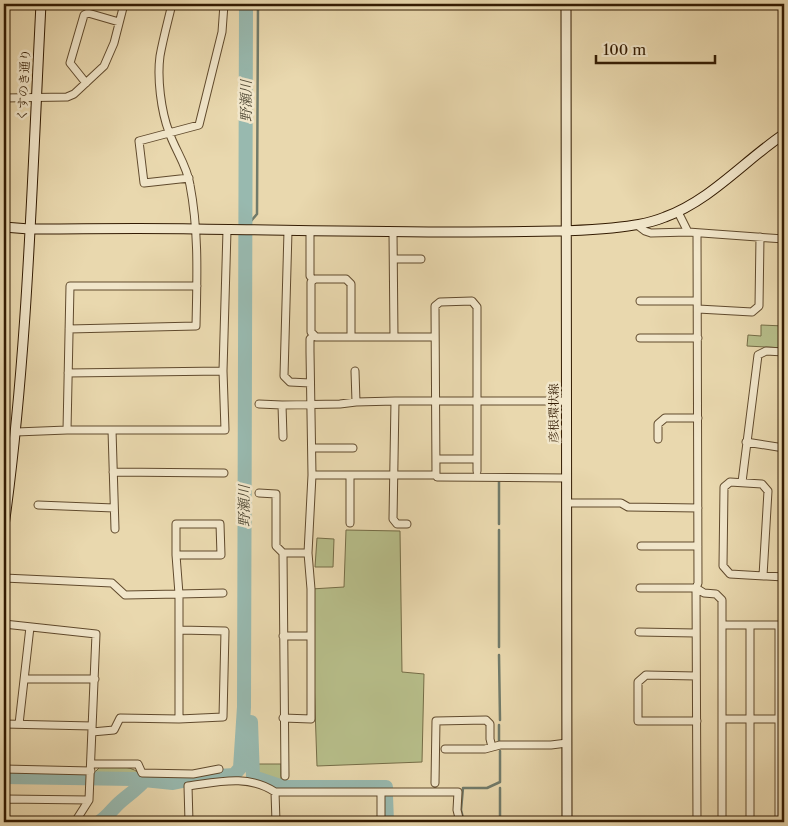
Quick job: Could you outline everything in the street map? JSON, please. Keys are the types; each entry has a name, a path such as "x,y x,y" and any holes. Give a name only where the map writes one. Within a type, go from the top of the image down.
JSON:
{"street":[{"name":"くすのき通り","path":"4,526 6,497 16,432 25,325 41,4"},
{"path":"4,98 67,97 74,94 104,66 114,43 124,4"},
{"path":"69,329 196,326 198,256 189,178 184,163 169,133 164,116 159,79 160,57 172,4"},
{"path":"189,178 144,183 139,141 199,125 222,32 224,4"},
{"name":"彦根環状線","path":"566,4 566,822"},
{"path":"86,83 70,64 84,15 88,13 119,22"},
{"path":"4,227 29,229 394,232 566,231 648,223 678,212 697,202 784,134"},
{"path":"678,212 688,232"},
{"path":"637,224 645,232 688,232 784,239"},
{"path":"16,432 67,430 225,430 223,371 231,230"},
{"path":"288,231 284,376 290,382 310,383"},
{"path":"310,231 310,276 313,280"},
{"path":"394,232 394,337"},
{"path":"697,233 698,584 696,588 695,632 697,822"},
{"path":"698,310 752,312 759,306 760,237"},
{"path":"394,259 421,260"},
{"path":"313,280 346,279 351,284 351,336"},
{"path":"313,280 311,282 311,332 316,337 435,337"},
{"path":"67,430 70,286 196,286"},
{"path":"640,301 697,300"},
{"path":"436,475 435,306 440,302 472,301 477,307 477,471"},
{"path":"283,718 311,719 308,553 312,475 310,339 314,335"},
{"path":"640,338 698,338"},
{"path":"742,482 758,355 766,351 784,352"},
{"path":"68,373 223,371"},
{"path":"355,372 356,402"},
{"path":"259,404 340,404 436,400 566,401"},
{"path":"395,401 393,519 397,524 408,524"},
{"path":"282,405 282,437"},
{"path":"658,439 658,424 665,418 698,418"},
{"path":"112,430 115,529"},
{"path":"746,442 784,448"},
{"path":"312,448 353,448"},
{"path":"436,459 477,459"},
{"path":"113,472 224,473"},
{"path":"312,475 567,478"},
{"path":"350,476 350,523"},
{"path":"763,576 768,491 762,484 730,482 724,488 723,566 730,574 763,576 784,577"},
{"path":"259,493 276,494 276,546 283,554 285,776"},
{"path":"567,503 622,503 628,507 698,508"},
{"path":"38,505 114,508"},
{"path":"176,555 221,555 220,524 176,524 176,555 180,630 179,719"},
{"path":"641,546 698,546"},
{"path":"283,554 308,553"},
{"path":"4,578 112,583 124,595 223,593"},
{"path":"640,588 696,588 704,593 716,594 722,600 722,822"},
{"path":"4,624 96,634 89,800 75,822"},
{"path":"722,625 782,625 782,813 779,822"},
{"path":"750,625 750,822"},
{"path":"19,724 26,679 30,627"},
{"path":"4,724 114,730 120,718 179,719 223,717 225,631 180,630"},
{"path":"639,632 695,632"},
{"path":"283,636 310,636"},
{"path":"696,676 646,676 638,682 638,722 697,721"},
{"path":"26,679 95,679"},
{"path":"722,719 782,719"},
{"path":"435,783 436,721 486,720 490,724 492,747"},
{"path":"445,749 485,749 500,745 551,745 566,743"},
{"path":"4,769 91,773 138,764 142,773 193,774 219,768"},
{"path":"189,822 188,786 228,780 246,780 275,792 458,792 457,810 460,822"},
{"path":"275,792 276,822"},
{"path":"381,792 381,822"},
{"path":"4,807 5,799 89,800"}],"green space":[{"path":"761,325 784,326 784,348 747,346 748,335 761,336"},
{"path":"346,530 400,531 402,672 424,674 422,762 317,766 311,589 344,587"},
{"path":"317,538 334,539 333,567 315,567"},
{"path":"255,764 281,764 281,782 260,774"},
{"path":"100,767 130,768 139,773 139,776 95,775 95,772"}],"waterway":[{"name":"野瀬川","path":"4,777 134,779 173,783 203,777 234,775 240,768 244,707 246,4"},
{"path":"246,227 257,214 258,4"},
{"path":"499,479 499,524"},
{"path":"499,530 499,647"},
{"path":"499,655 500,720"},
{"path":"251,722 253,777 283,787 386,787 386,790"},
{"path":"499,725 499,741"},
{"path":"464,822 461,810 463,788 487,788 500,782 500,751"},
{"path":"99,822 145,780"},
{"path":"500,788 500,822"},
{"path":"386,796 387,822"}]}
